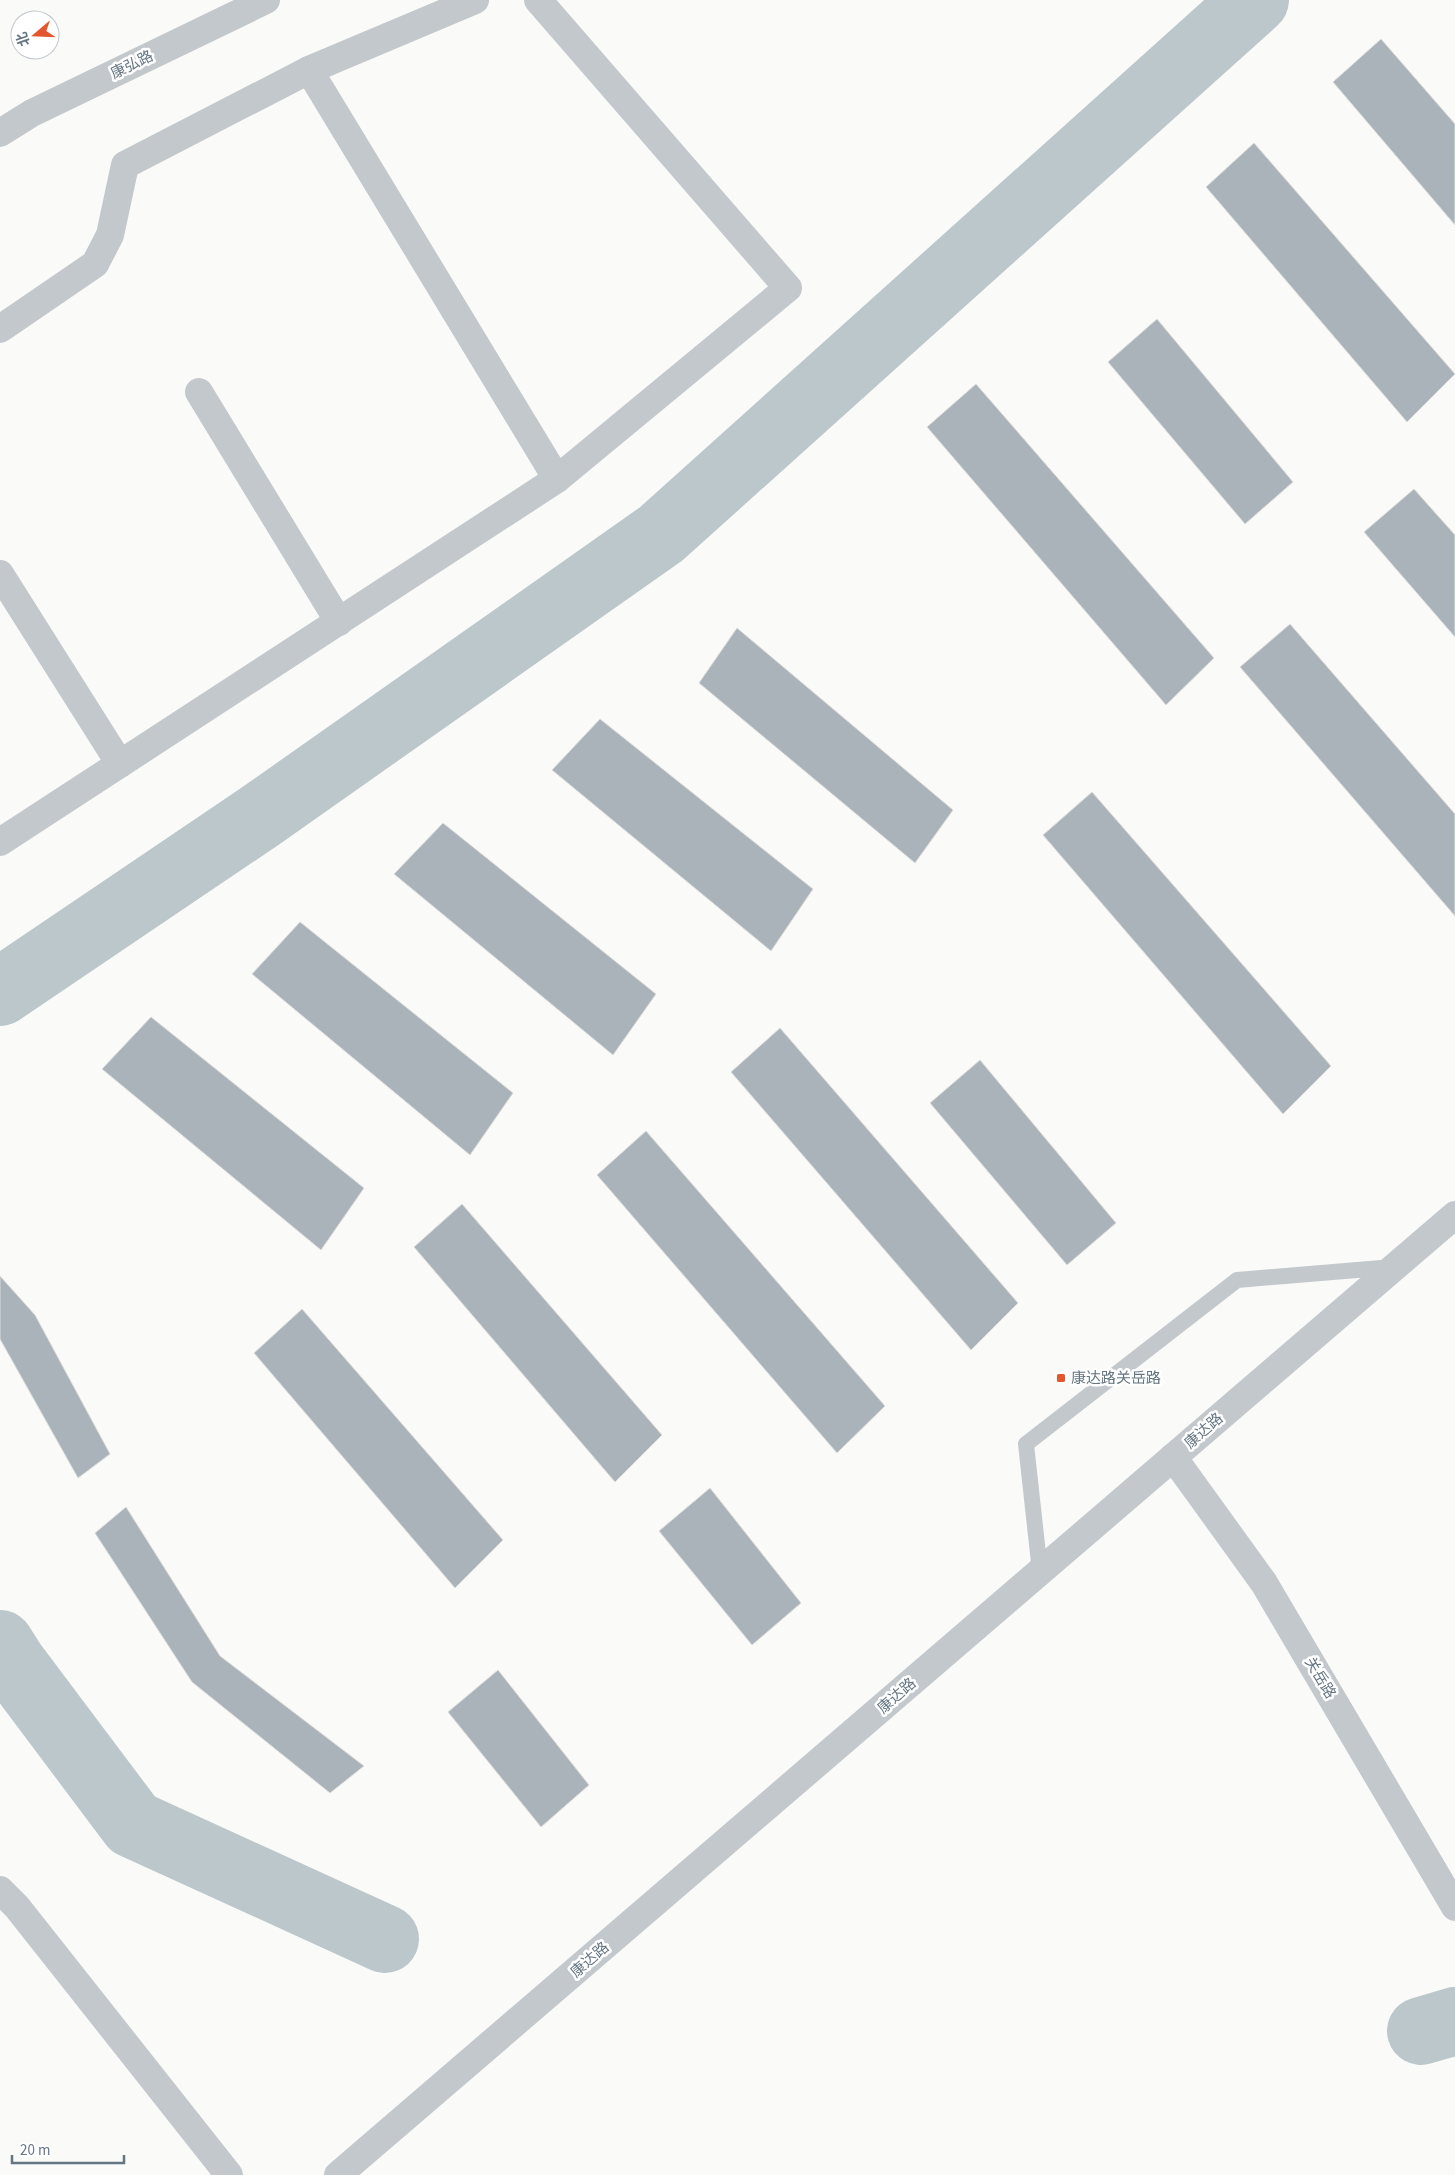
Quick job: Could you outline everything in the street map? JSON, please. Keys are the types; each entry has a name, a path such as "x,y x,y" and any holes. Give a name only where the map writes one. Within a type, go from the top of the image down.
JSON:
{"street":[{"name":"康弘路","path":"0,133 32,113 266,0"},
{"path":"0,329 95,264 110,235 125,165 309,70 475,0"},
{"path":"0,842 557,479 788,288 538,0"},
{"path":"309,70 557,479"},
{"path":"199,392 338,622"},
{"path":"0,574 120,764"},
{"name":"康达路","path":"338,2175 1455,1215"},
{"name":"关岳路","path":"1174,1457 1264,1583 1455,1907"},
{"path":"0,1890 17,1907 229,2175"}],"lane":[{"path":"1040,1572 1026,1444 1237,1280 1395,1267"}],"building":[{"path":"1381,39 1455,124 1455,225 1333,82"},
{"path":"1254,143 1455,374 1407,422 1206,187"},
{"path":"1157,319 1293,482 1245,524 1108,362"},
{"path":"976,384 1214,658 1166,705 927,427"},
{"path":"1414,489 1455,535 1455,637 1364,532"},
{"path":"1290,624 1455,814 1455,916 1240,667"},
{"path":"737,628 953,810 915,863 699,683"},
{"path":"600,719 813,889 771,951 552,770"},
{"path":"1092,792 1331,1066 1283,1114 1043,835"},
{"path":"443,823 656,994 613,1055 394,874"},
{"path":"300,922 513,1093 470,1155 252,974"},
{"path":"151,1017 364,1188 321,1250 102,1069"},
{"path":"780,1028 1018,1303 971,1350 731,1072"},
{"path":"980,1060 1116,1223 1067,1265 930,1103"},
{"path":"646,1131 885,1406 837,1453 597,1175"},
{"path":"462,1204 662,1435 615,1482 414,1247"},
{"path":"0,1276 35,1315 110,1454 78,1478 0,1339"},
{"path":"302,1309 503,1540 455,1588 254,1353"},
{"path":"710,1488 801,1603 752,1645 659,1531"},
{"path":"126,1507 220,1656 364,1766 330,1793 192,1682 95,1533"},
{"path":"498,1670 589,1785 541,1827 448,1712"}],"waterway":[{"path":"0,992 259,817 661,534 1255,0"},
{"path":"0,1644 12,1663 133,1824 385,1939"},
{"path":"1421,2031 1455,2021"}],"place":[{"name":"康达路关岳路","path":"1061,1378"}]}
